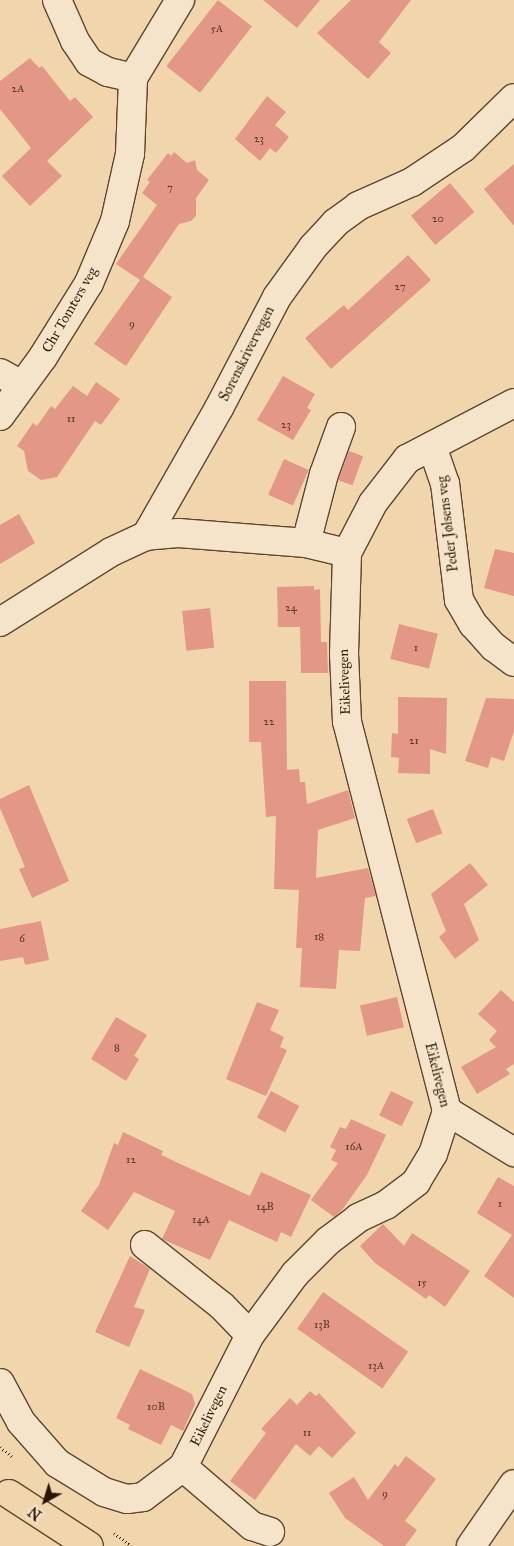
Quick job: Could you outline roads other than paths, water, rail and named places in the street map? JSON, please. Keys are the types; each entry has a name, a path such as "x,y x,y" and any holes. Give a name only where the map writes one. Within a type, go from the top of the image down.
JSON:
{"main road":[{"path":"4,1490 60,1546"},
{"path":"4,1490 89,1546"}],"street":[{"path":"57,0 75,41 89,62 108,72 132,78 180,0"},
{"name":"Chr Tomters veg","path":"0,416 11,379 88,283 115,221 130,154 132,78"},
{"name":"Sorenskrivervegen","path":"146,536 219,408 277,297 313,247 335,223 358,206 412,182 463,148 514,98"},
{"path":"0,622 110,552 146,536 178,533 306,543 347,553 359,526 393,474 407,458 514,403"},
{"path":"306,543 319,492 341,427"},
{"name":"Peder Jølsens veg","path":"432,446 445,483 459,600 473,624 494,647 514,662"},
{"name":"Eikelivegen","path":"0,1383 21,1422 36,1441 65,1469 104,1492 127,1499 144,1497 183,1467 250,1335 295,1274 328,1241 358,1218 386,1205 416,1182 432,1154 447,1111 347,722 344,654 347,553"},
{"path":"447,1111 514,1152"},
{"path":"144,1245 222,1306 250,1335"},
{"path":"183,1467 252,1526 270,1532"},
{"path":"471,1546 514,1484"}]}
